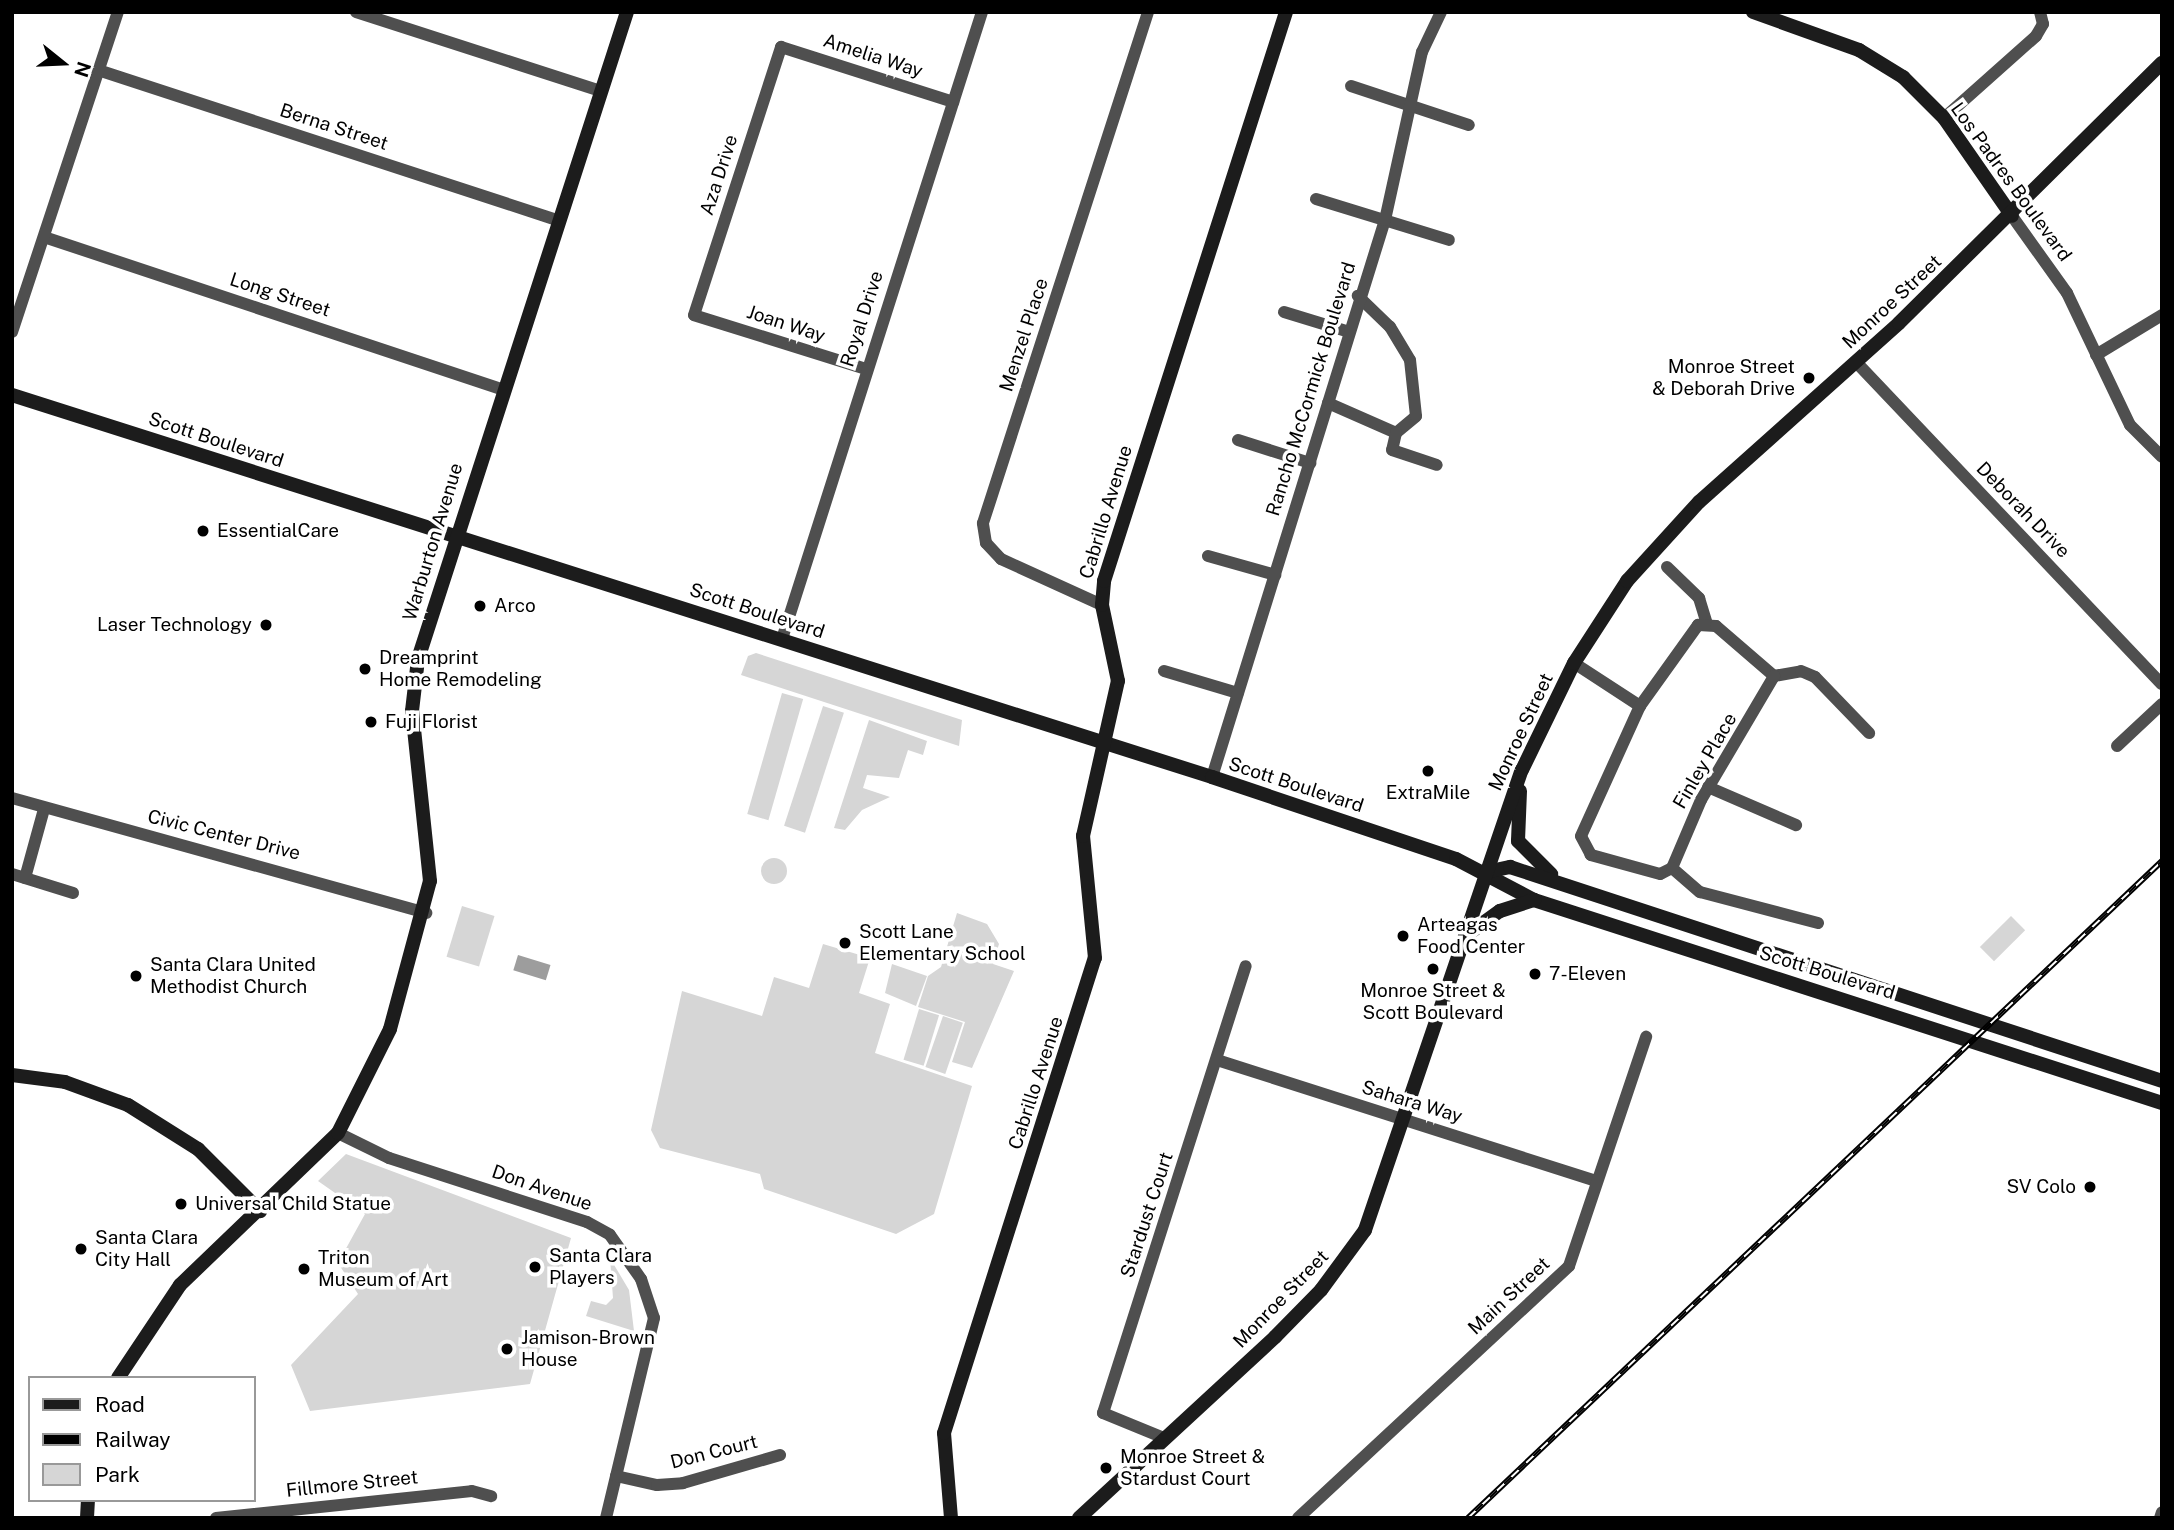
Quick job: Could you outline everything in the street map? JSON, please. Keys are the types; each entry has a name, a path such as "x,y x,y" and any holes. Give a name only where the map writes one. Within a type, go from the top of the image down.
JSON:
{"main road":[{"name":"Warburton Avenue","path":"119,1376 169,1297 338,1133 374,1069 426,913 431,854 413,701 418,659 454,537 627,12"},
{"name":"Cabrillo Avenue","path":"951,1518 944,1433 1095,958 1083,836 1118,681 1102,605 1104,581 1286,12"},
{"name":"Los Padres Boulevard","path":"1753,12 1885,63 1944,118 2012,216"},
{"name":"Monroe Street","path":"1079,1518 1275,1337 1345,1260 1379,1202 1486,872 1522,770 1574,663 1627,581 1699,502 1856,362 2012,216 2162,63"},
{"name":"Scott Boulevard","path":"12,395 1212,777 1486,872 1534,900 1917,1021 2162,1103"},
{"path":"1522,770 1516,827 1521,849 1535,864 1577,888"},
{"name":"Scott Boulevard","path":"1486,872 1510,866 2162,1081"},
{"path":"1468,934 1500,911 1534,900"},
{"path":"12,1075 65,1082 128,1105 198,1149 260,1210"}],"street":[{"path":"12,332 118,12"},
{"path":"356,12 601,91"},
{"name":"Royal Drive","path":"782,639 982,12"},
{"name":"Menzel Place","path":"1102,605 1001,559 986,543 983,523 1149,12"},
{"name":"Rancho McCormick Boulevard","path":"1212,777 1328,404 1346,331 1385,220 1415,107 1422,52 1441,12"},
{"path":"1944,118 2036,36 2043,24 2040,12"},
{"name":"Amelia Way","path":"780,47 953,102"},
{"name":"Aza Drive","path":"694,315 780,47"},
{"name":"Berna Street","path":"98,70 559,221"},
{"path":"1351,86 1469,125"},
{"path":"1316,199 1449,240"},
{"name":"Los Padres Boulevard","path":"2012,216 2067,293 2130,425 2162,457"},
{"name":"Long Street","path":"44,237 503,390"},
{"path":"1358,296 1390,327 1410,360 1416,416 1396,433 1392,450 1437,466"},
{"path":"1284,312 1346,331"},
{"name":"Joan Way","path":"694,315 866,369"},
{"path":"2096,355 2162,315"},
{"name":"Deborah Drive","path":"1856,362 2162,684"},
{"path":"1328,404 1396,433"},
{"path":"1238,440 1310,463"},
{"path":"1208,556 1275,575"},
{"path":"1667,567 1699,598 1707,624 1774,676 1801,671 1815,677 1869,733"},
{"path":"1707,624 1698,625 1640,706 1581,836 1591,855 1660,874 1672,868 1700,892 1818,923"},
{"path":"1574,663 1640,706"},
{"path":"1164,671 1238,692"},
{"name":"Finley Place","path":"1672,868 1709,787 1774,676"},
{"path":"2117,746 2162,704"},
{"path":"1709,787 1796,825"},
{"name":"Civic Center Drive","path":"12,799 426,913"},
{"path":"26,878 44,809"},
{"path":"12,874 73,893"},
{"name":"Stardust Court","path":"1164,1438 1103,1413 1245,965"},
{"name":"Main Street","path":"1298,1518 1569,1266 1646,1037"},
{"name":"Sahara Way","path":"1217,1060 1596,1181"},
{"name":"Don Avenue","path":"338,1133 389,1158 610,1235 641,1279 654,1318 606,1518"},
{"name":"Don Court","path":"615,1476 657,1485 682,1483 780,1455"},
{"name":"Fillmore Street","path":"216,1518 307,1513 472,1491 491,1496"},
{"path":"2160,1518 2162,1512"}],"green space":[{"path":"756,653 962,720 959,746 741,675 748,656"},
{"path":"782,693 803,699 768,820 747,814"},
{"path":"823,706 844,713 805,833 784,826"},
{"path":"869,720 927,741 923,755 908,750 899,778 867,775 863,788 890,797 862,810 845,830 834,828"},
{"path":"774,858 784,861 787,871 784,881 774,884 764,881 761,871 764,861"},
{"path":"462,906 495,916 479,967 447,957"},
{"path":"957,913 987,924 999,944 993,964 1014,971 972,1068 952,1062 965,1022 918,1007 928,976 941,967"},
{"path":"2011,916 2025,930 1994,961 1980,947"},
{"path":"823,944 870,958 859,993 890,1004 875,1053 972,1086 934,1214 896,1234 764,1189 760,1174 660,1148 651,1130 682,991 762,1016 774,977 809,988"},
{"path":"892,964 927,976 916,1006 885,993"},
{"path":"919,1009 939,1015 924,1066 904,1060"},
{"path":"943,1016 963,1023 945,1074 925,1067"},
{"path":"346,1154 571,1238 530,1384 310,1411 291,1365 358,1294 338,1263 365,1214 318,1181"},
{"path":"610,1258 629,1290 634,1331 586,1316 591,1301 606,1305 613,1298"}],"shaded area":[{"path":"518,955 551,965 546,980 513,970"}],"railway":[{"path":"1468,1518 2162,861"}],"place":[{"name":"Monroe Street & Deborah Drive","path":"1809,378"},
{"name":"EssentialCare","path":"203,531"},
{"name":"Arco","path":"480,606"},
{"name":"Laser Technology","path":"266,625"},
{"name":"Dreamprint Home Remodeling","path":"365,669"},
{"name":"Fuji Florist","path":"371,722"},
{"name":"ExtraMile","path":"1428,771"},
{"name":"Arteagas Food Center","path":"1403,936"},
{"name":"Scott Lane Elementary School","path":"845,943"},
{"name":"Monroe Street & Scott Boulevard","path":"1433,969"},
{"name":"7-Eleven","path":"1535,974"},
{"name":"Santa Clara United Methodist Church","path":"136,976"},
{"name":"SV Colo","path":"2090,1187"},
{"name":"Universal Child Statue","path":"181,1204"},
{"name":"Santa Clara City Hall","path":"81,1249"},
{"name":"Santa Clara Players","path":"535,1267"},
{"name":"Triton Museum of Art","path":"304,1269"},
{"name":"Jamison-Brown House","path":"507,1349"},
{"name":"Monroe Street & Stardust Court","path":"1106,1468"}]}
